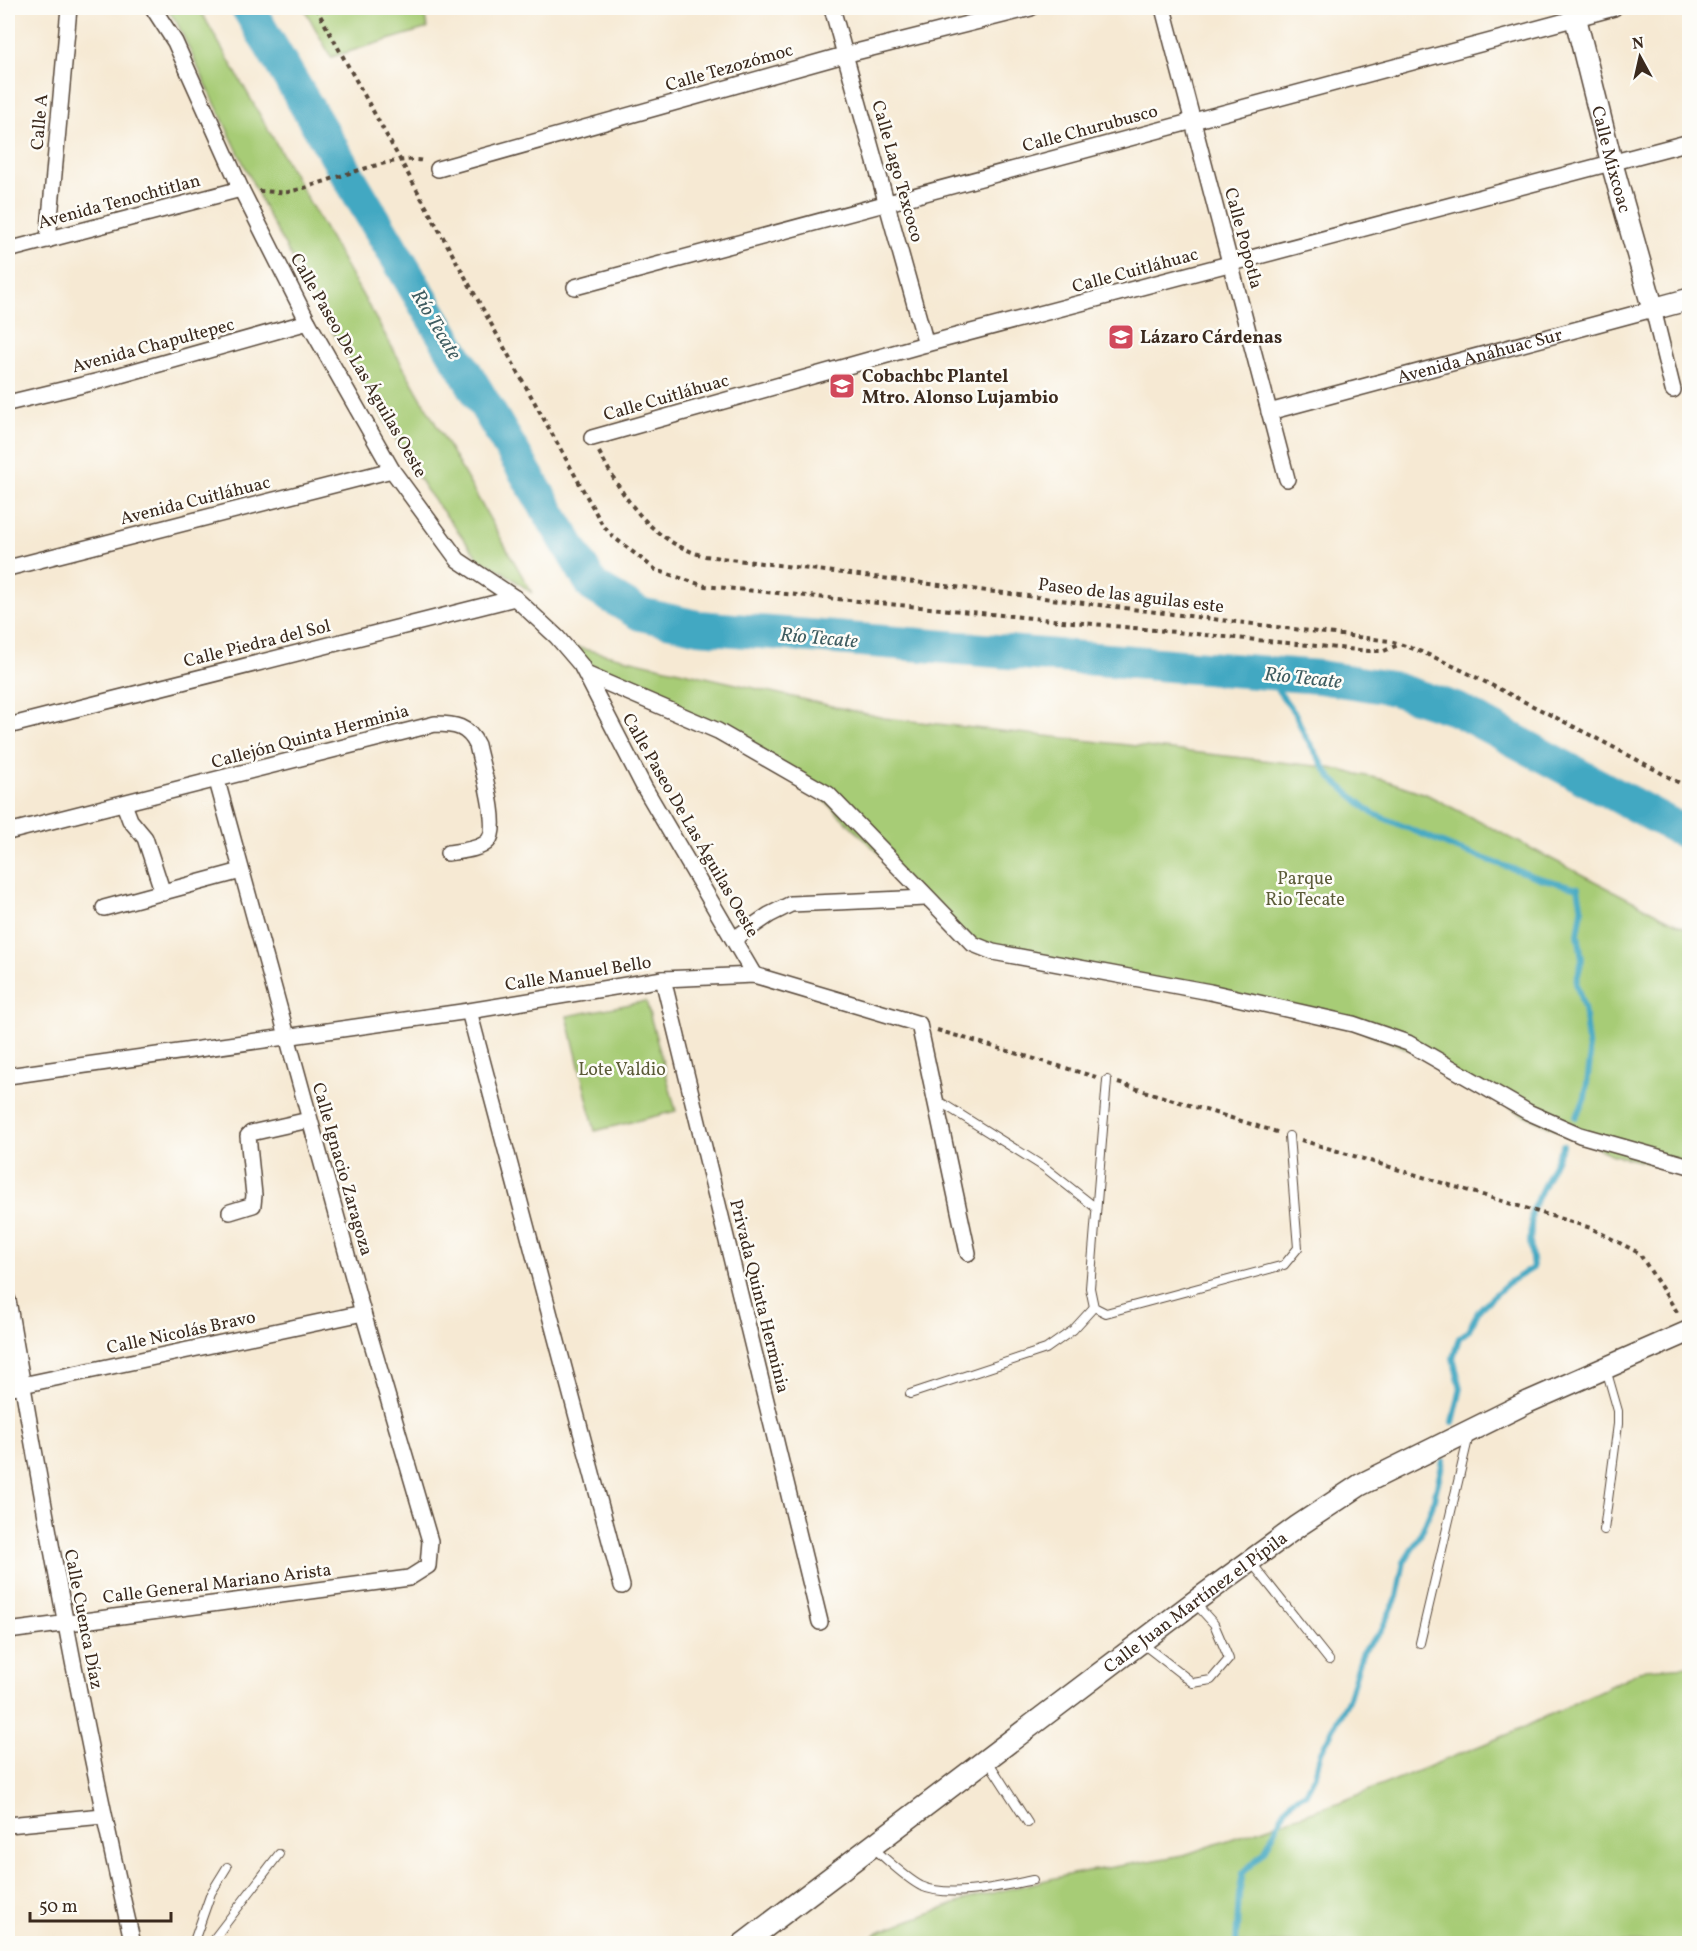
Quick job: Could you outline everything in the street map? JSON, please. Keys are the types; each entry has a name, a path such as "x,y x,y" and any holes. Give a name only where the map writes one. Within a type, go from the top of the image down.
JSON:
{"main road":[{"name":"Calle Mixcoac","path":"1574,12 1612,164 1653,309"},
{"name":"Avenida Anáhuac Sur","path":"1653,309 1689,299"},
{"name":"Calle Juan Martínez el Pípila","path":"743,1944 1194,1602 1360,1485 1606,1368 1686,1326"}],"street":[{"name":"Calle A","path":"48,240 69,8"},
{"name":"Calle Paseo De Las Águilas Oeste","path":"153,8 175,42 241,189 308,322 392,470 458,560 515,598 557,637 588,675 644,787 754,975"},
{"name":"Calle Lago Texcoco","path":"832,8 926,344"},
{"name":"Calle Tezozómoc","path":"438,170 844,55 1031,8"},
{"name":"Calle Popotla","path":"1163,8 1287,479"},
{"name":"Calle Churubusco","path":"575,287 887,201 1192,122 1574,12 1614,8"},
{"name":"Calle Cuitláhuac","path":"592,438 926,344 1231,266 1689,142"},
{"name":"Avenida Tenochtitlan","path":"8,250 241,189"},
{"path":"1653,309 1673,390"},
{"name":"Avenida Anáhuac Sur","path":"1269,412 1653,309"},
{"name":"Avenida Chapultepec","path":"8,403 99,381 308,322"},
{"name":"Avenida Cuitláhuac","path":"8,568 392,470"},
{"name":"Calle Piedra del Sol","path":"8,726 515,598"},
{"path":"588,675 718,731 828,794 926,898 973,944 993,952 1210,992 1353,1024 1408,1043 1528,1112 1580,1136 1689,1166"},
{"name":"Callejón Quinta Herminia","path":"8,832 217,781 435,724 453,724 472,735 477,745 494,825 487,842 480,846 448,853"},
{"name":"Calle Ignacio Zaragoza","path":"217,781 285,1036 430,1541 428,1566"},
{"path":"124,804 130,820 145,838 163,893"},
{"path":"104,908 241,871"},
{"path":"734,939 769,915 791,904 926,898"},
{"name":"Calle Manuel Bello","path":"8,1076 469,1011 663,980 754,975 919,1024"},
{"name":"Privada Quinta Herminia","path":"663,980 820,1622"},
{"path":"469,1011 622,1586"},
{"path":"919,1024 968,1253"},
{"path":"230,1212 253,1205 255,1195 248,1136 251,1133 309,1120"},
{"name":"Calle Cuenca Díaz","path":"8,1300 15,1387 103,1816 133,1944"},
{"name":"Calle Nicolás Bravo","path":"15,1387 363,1313"},
{"name":"Calle General Mariano Arista","path":"8,1631 409,1578 428,1566"},
{"path":"8,1825 103,1816"}],"lane":[{"path":"1094,1307 1090,1288 1107,1080"},
{"path":"934,1098 1044,1167 1096,1209"},
{"path":"1094,1307 1106,1313 1284,1265 1298,1248 1289,1136"},
{"path":"910,1394 1046,1349 1073,1330 1094,1307"},
{"path":"1604,1530 1618,1424 1618,1411 1606,1368"},
{"path":"1420,1643 1470,1431"},
{"path":"1250,1561 1329,1660"},
{"path":"1141,1643 1193,1683 1211,1680 1229,1659 1214,1624 1194,1602"},
{"path":"987,1760 1028,1823"},
{"path":"872,1847 920,1885 935,1890 973,1890 1033,1880"},
{"path":"210,1944 279,1854"},
{"path":"193,1944 211,1893 227,1867"}],"path":[{"path":"316,8 602,524 612,536 656,570 705,586 1369,651 1384,651 1400,644"},
{"path":"285,192 402,161 416,159 425,161 438,170"},
{"name":"Paseo de las aguilas este","path":"592,438 631,506 660,535 681,550 697,554 1362,637 1400,644 1452,666 1606,742 1689,789"},
{"path":"919,1024 1592,1228 1639,1253 1686,1326"}],"green space":[{"path":"166,8 199,8 532,593 502,571 479,559 425,488 344,352 267,213 176,21"},
{"path":"304,8 422,8 428,28 331,57"},
{"name":"Parque Rio Tecate","path":"566,645 884,718 1325,767 1385,780 1426,794 1689,930 1689,1172 1613,1155 1522,1114 1430,1058 1348,1025 1004,953 967,937 791,769 622,688"},
{"name":"Lote Valdio","path":"646,1001 676,1111 595,1131 567,1016"},
{"path":"1689,1666 1689,1943 866,1944 878,1932 971,1898 1072,1874 1184,1855 1343,1801 1514,1732 1645,1669"}],"waterway":[{"name":"Río Tecate","path":"248,8 593,586 640,614 698,627 1319,677 1391,688 1458,710 1690,835"},
{"path":"1259,672 1274,685 1296,715 1304,734 1331,778 1372,813 1457,849 1539,878 1578,888 1582,910 1578,934 1582,959 1576,983 1584,1008 1590,1061 1585,1098 1576,1117"},
{"path":"1453,1422 1461,1388 1453,1358 1459,1338 1468,1331 1479,1310 1487,1302 1508,1283 1533,1268 1530,1242 1532,1210 1563,1145"},
{"path":"1236,1944 1239,1895 1243,1873 1265,1851 1285,1809 1291,1801 1306,1793 1315,1775 1321,1752 1348,1700 1363,1651 1381,1631 1397,1597 1404,1562 1419,1538 1432,1507 1443,1461"}],"place":[{"name":"Lázaro Cárdenas","path":"1121,337"},
{"name":"Cobachbc Plantel Mtro. Alonso Lujambio","path":"842,386"}]}
